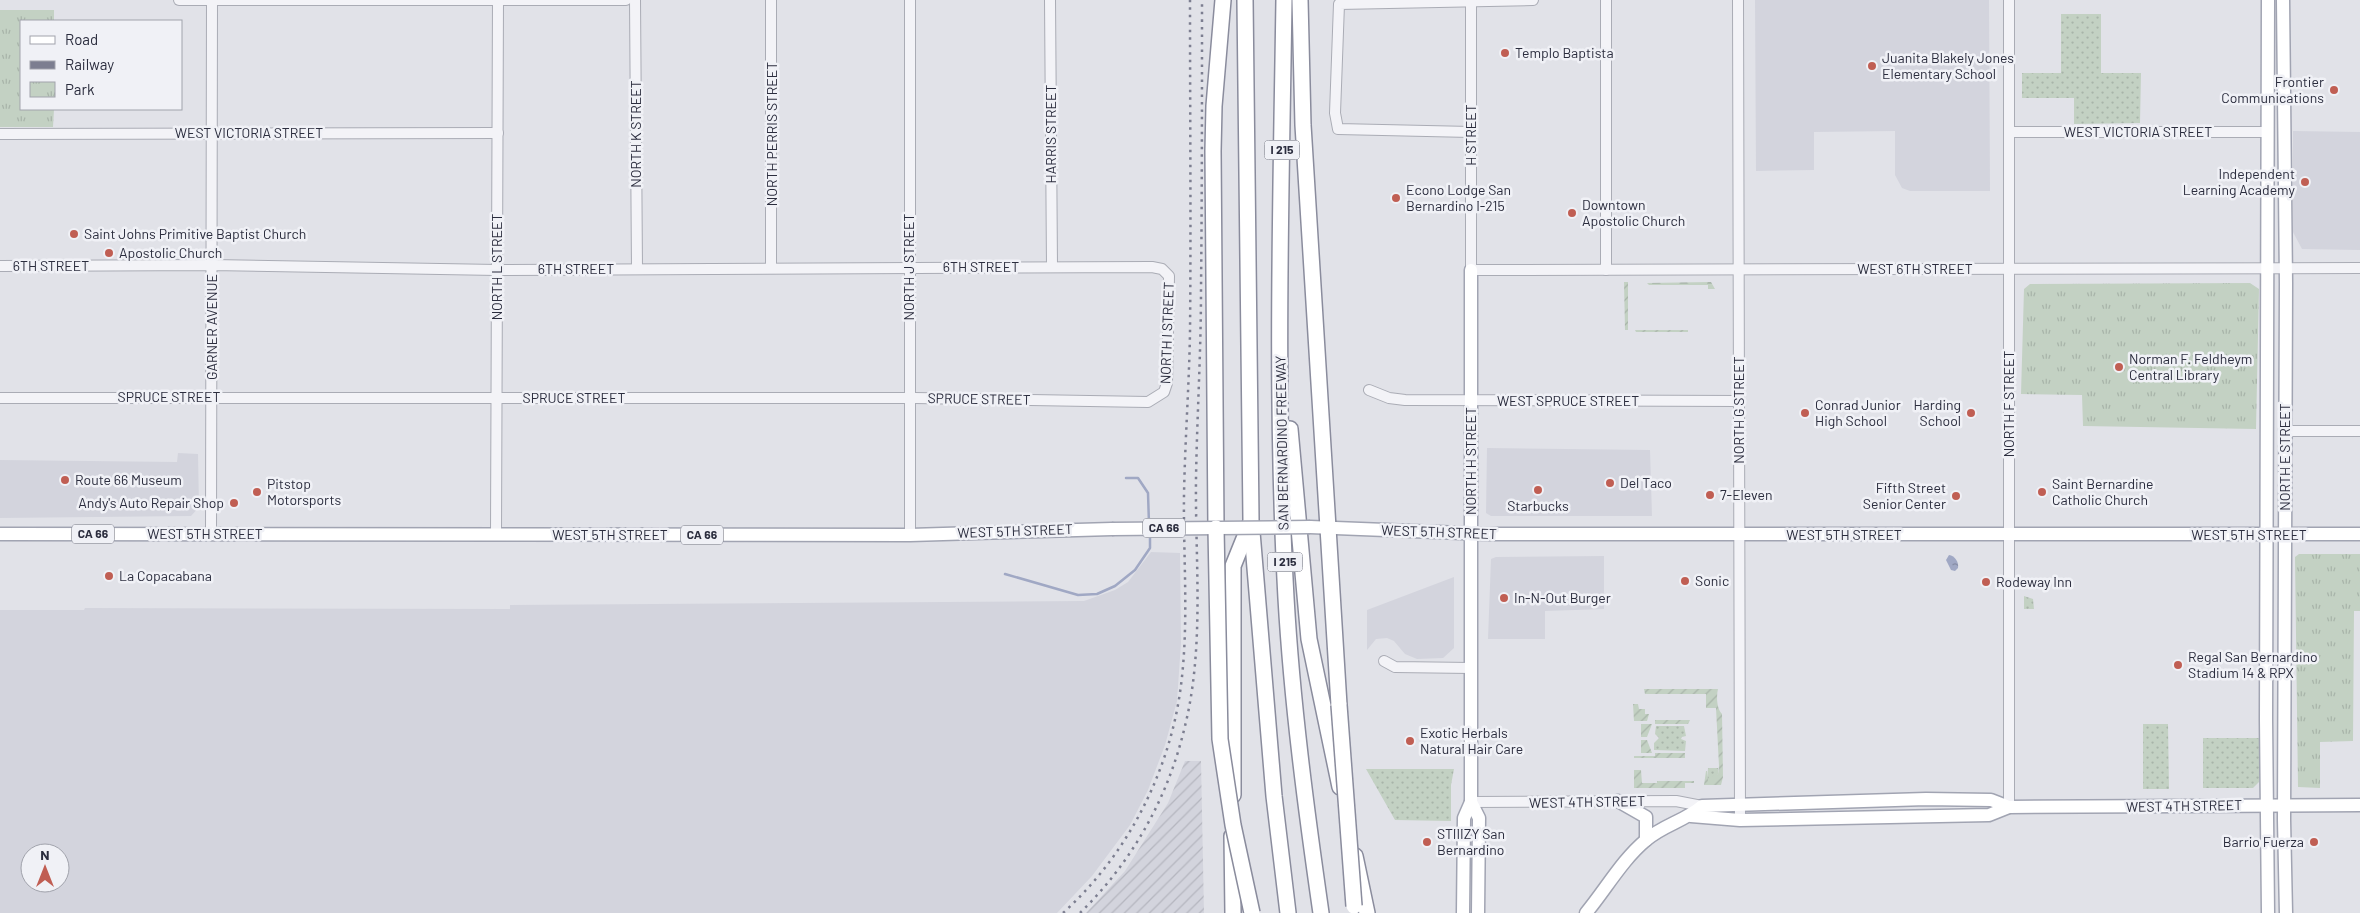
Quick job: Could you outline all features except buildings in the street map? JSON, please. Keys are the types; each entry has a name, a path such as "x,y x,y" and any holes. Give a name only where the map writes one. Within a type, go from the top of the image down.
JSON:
{"highway":[{"path":"1223,0 1214,106 1214,384 1220,738 1233,825 1252,913"},
{"name":"I 215","path":"1245,0 1251,520 1274,796 1288,913"},
{"name":"SAN BERNARDINO FREEWAY","path":"1284,0 1281,460 1286,599 1301,767 1321,913"},
{"path":"1300,0 1303,125 1320,527 1354,913"},
{"path":"1281,300 1293,465 1309,639 1367,913"},
{"path":"1232,913 1233,566 1251,520"}],"main road":[{"name":"NORTH E STREET","path":"2267,805 2268,0"},
{"name":"NORTH E STREET","path":"2284,0 2284,805 2286,913"},
{"name":"NORTH H STREET","path":"1463,913 1464,818 1471,802 1471,270"},
{"name":"WEST 5TH STREET","path":"0,534 910,534 1112,529 1320,527 1471,533 1739,536 2360,534"},
{"name":"WEST 4TH STREET","path":"1702,806 1991,800 2009,807"},
{"path":"1618,801 1646,816 1646,840"},
{"name":"NORTH H STREET","path":"1471,802 1479,818 1478,913"},
{"path":"2267,805 2268,913"},
{"name":"WEST 4TH STREET","path":"1691,816 1740,820 1989,815 2009,807 2360,805"},
{"path":"1586,913 1626,860 1646,840 1661,829 1691,816 1702,806"}],"street":[{"path":"179,0 626,0"},
{"name":"GARNER AVENUE","path":"211,534 212,0"},
{"name":"NORTH L STREET","path":"496,534 498,0"},
{"name":"NORTH K STREET","path":"635,0 637,269"},
{"name":"NORTH PERRIS STREET","path":"772,0 772,268"},
{"name":"NORTH J STREET","path":"910,0 910,534"},
{"name":"HARRIS STREET","path":"1050,0 1052,267"},
{"name":"H STREET","path":"1471,0 1471,270"},
{"path":"1471,132 1338,129 1334,113 1339,4 1533,0"},
{"path":"1606,0 1606,270"},
{"name":"NORTH G STREET","path":"1738,0 1740,820"},
{"name":"NORTH F STREET","path":"2009,0 2009,807"},
{"name":"WEST VICTORIA STREET","path":"0,134 498,132"},
{"name":"WEST VICTORIA STREET","path":"2009,132 2268,132"},
{"name":"6TH STREET","path":"0,266 212,266 497,270 1152,267"},
{"name":"NORTH I STREET","path":"1148,402 1164,392 1168,383 1169,276 1162,269 1152,267"},
{"name":"WEST 6TH STREET","path":"1471,270 2360,268"},
{"name":"WEST SPRUCE STREET","path":"1369,390 1390,398 1405,400 1739,401"},
{"name":"SPRUCE STREET","path":"0,398 910,398 1148,402"},
{"path":"2285,431 2360,431"},
{"path":"1384,661 1395,668 1471,668"},
{"name":"WEST 4TH STREET","path":"1471,802 1676,801 1702,806"}],"shaded area":[{"name":"Juanita Blakely Jones Elementary School","path":"1755,0 1989,0 1990,191 1910,191 1902,188 1895,175 1895,131 1814,132 1814,170 1756,171"},
{"path":"2293,131 2360,132 2360,250 2302,249 2293,232"},
{"path":"1487,448 1650,450 1652,516 1491,516 1486,513"},
{"path":"178,453 198,454 199,507 191,516 0,518 0,460 177,462"},
{"path":"1151,552 1180,553 1181,643 1177,701 1165,745 1148,790 1130,825 1092,876 1057,913 0,913 0,610 84,610 85,608 510,609 510,605 1084,601 1115,590 1128,582"},
{"path":"1604,556 1604,609 1545,611 1545,639 1488,639 1491,559 1496,557"},
{"path":"1454,577 1454,648 1443,658 1417,659 1405,654 1394,641 1387,638 1376,639 1367,650 1367,610"},
{"path":"1185,761 1201,761 1204,913 1086,913 1125,871 1168,803"}],"green space":[{"path":"0,10 54,10 54,20 20,20 20,110 54,110 53,127 0,127"},
{"path":"2061,14 2101,14 2101,73 2141,73 2140,123 2074,124 2074,98 2022,98 2022,73 2061,73"},
{"path":"1624,282 1628,282 1628,330 1625,330"},
{"path":"1711,282 1715,289 1708,289 1708,285 1649,285 1647,283"},
{"path":"2250,283 2259,289 2256,429 2083,426 2082,395 2021,394 2024,289 2030,284"},
{"path":"1635,330 1688,330 1688,332 1636,332"},
{"path":"2299,554 2360,554 2360,611 2354,611 2353,741 2320,742 2320,788 2298,787 2295,557"},
{"path":"2024,596 2033,599 2034,609 2024,609"},
{"path":"1644,689 1718,689 1717,703 1722,714 1723,777 1721,785 1704,785 1706,771 1708,781 1711,781 1713,776 1718,774 1719,766 1716,708 1706,708 1706,694 1645,694"},
{"path":"1633,704 1638,704 1639,709 1645,709 1645,714 1649,714 1647,721 1634,721"},
{"path":"1655,720 1690,720 1688,724 1655,724"},
{"path":"1641,724 1652,724 1647,737 1641,737"},
{"path":"2143,724 2168,724 2169,789 2143,789"},
{"path":"1656,726 1684,726 1686,736 1681,739 1686,741 1685,751 1654,750 1654,743 1659,738 1655,734"},
{"path":"2203,738 2260,738 2259,782 2253,788 2203,788"},
{"path":"1641,740 1647,740 1652,753 1641,753"},
{"path":"1655,753 1685,753 1685,758 1634,758 1634,756 1655,756"},
{"path":"1708,768 1718,768 1718,774 1712,781 1707,781"},
{"path":"1366,769 1454,769 1451,785 1451,821 1395,820"},
{"path":"1634,770 1641,770 1642,783 1694,781 1694,783 1685,783 1685,788 1634,788"}],"water":[{"path":"1949,555 1955,558 1957,562 1958,568 1955,571 1951,570 1946,560"}],"waterway":[{"path":"1126,478 1138,478 1148,493 1149,524"},
{"path":"1005,574 1078,595 1097,594 1115,586 1135,570 1150,548 1150,532"}],"railway":[{"path":"1063,913 1100,873 1132,829 1156,780 1173,728 1179,700 1185,642 1184,495 1190,333 1190,0"},
{"path":"1080,913 1115,873 1145,829 1168,781 1177,756 1191,699 1195,668 1198,605 1196,479 1201,314 1202,0"}],"place":[{"name":"Templo Baptista","path":"1505,53"},
{"name":"Juanita Blakely Jones Elementary School","path":"1872,66"},
{"name":"Frontier Communications","path":"2334,90"},
{"name":"Independent Learning Academy","path":"2305,182"},
{"name":"Econo Lodge San Bernardino I-215","path":"1396,198"},
{"name":"Downtown Apostolic Church","path":"1572,213"},
{"name":"Saint Johns Primitive Baptist Church","path":"74,234"},
{"name":"Apostolic Church","path":"109,253"},
{"name":"Norman F. Feldheym Central Library","path":"2119,367"},
{"name":"Conrad Junior High School","path":"1805,413"},
{"name":"Harding School","path":"1971,413"},
{"name":"Route 66 Museum","path":"65,480"},
{"name":"Del Taco","path":"1610,483"},
{"name":"Starbucks","path":"1538,490"},
{"name":"Pitstop Motorsports","path":"257,492"},
{"name":"Saint Bernardine Catholic Church","path":"2042,492"},
{"name":"7-Eleven","path":"1710,495"},
{"name":"Fifth Street Senior Center","path":"1956,496"},
{"name":"Andy's Auto Repair Shop","path":"234,503"},
{"name":"La Copacabana","path":"109,576"},
{"name":"Sonic","path":"1685,581"},
{"name":"Rodeway Inn","path":"1986,582"},
{"name":"In-N-Out Burger","path":"1504,598"},
{"name":"Regal San Bernardino Stadium 14 & RPX","path":"2178,665"},
{"name":"Exotic Herbals Natural Hair Care","path":"1410,741"},
{"name":"STIIIZY San Bernardino","path":"1427,842"},
{"name":"Barrio Fuerza","path":"2314,842"}]}
